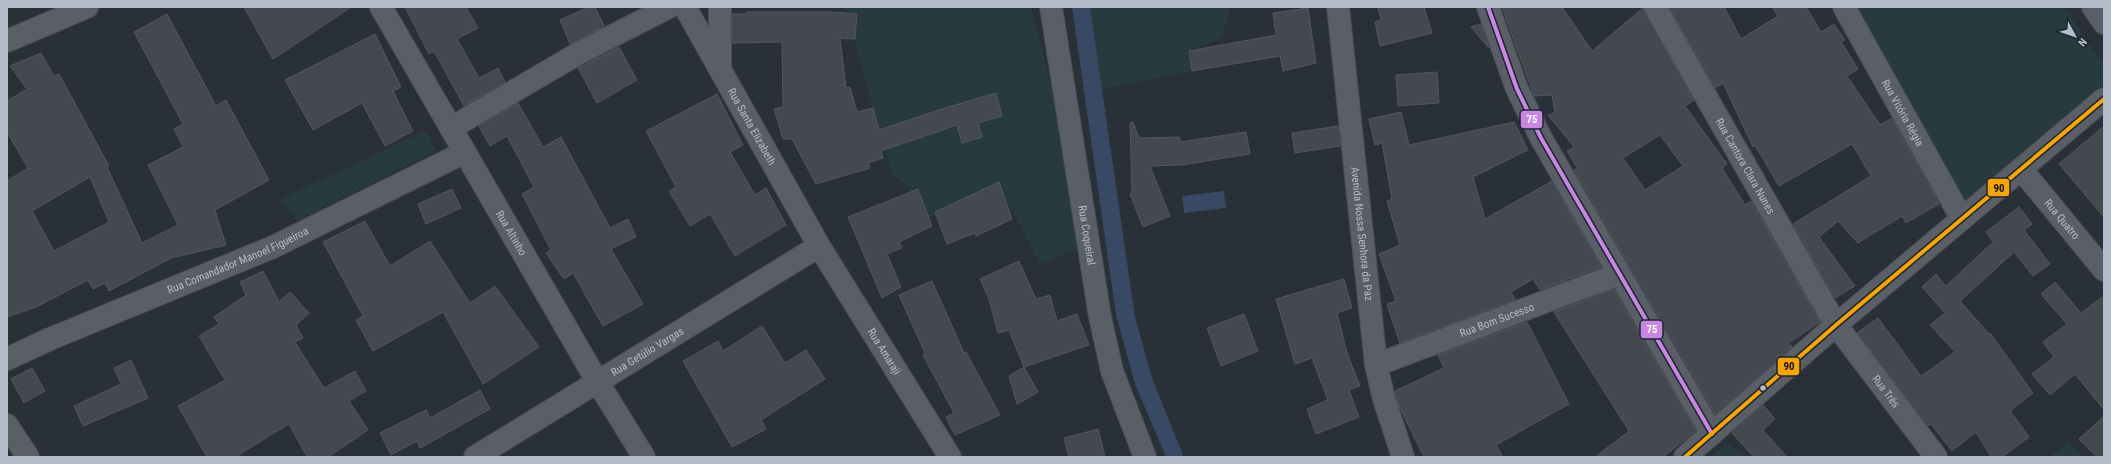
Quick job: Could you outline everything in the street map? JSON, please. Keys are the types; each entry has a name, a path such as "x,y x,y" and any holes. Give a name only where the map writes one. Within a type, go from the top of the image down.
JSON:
{"street":[{"path":"7,41 87,7"},
{"name":"Rua Altinho","path":"381,7 463,153 597,381 644,457"},
{"path":"450,128 579,53 669,7"},
{"name":"Rua Santa Elizabeth","path":"685,7 819,246"},
{"path":"720,7 720,69"},
{"name":"Rua Coqueiral","path":"1051,7 1100,317 1112,371 1145,457"},
{"name":"Avenida Nossa Senhora da Paz","path":"1338,7 1376,365 1384,399 1403,457"},
{"path":"1488,7 1517,89 1541,138 1712,434"},
{"name":"Rua Cantora Clara Nunes","path":"1655,7 1836,325"},
{"name":"Rua Vitória Régia","path":"1844,7 1962,220"},
{"path":"2093,7 2104,23"},
{"path":"1685,457 1836,325 2104,99"},
{"name":"Rua Comandador Manoel Figueiroa","path":"7,359 50,339 273,247 463,153"},
{"name":"Rua Quatro","path":"2021,169 2104,270"},
{"name":"Rua Getúlio Vargas","path":"475,457 819,246"},
{"name":"Rua Amaraji","path":"819,246 950,457"},
{"name":"Rua Bom Sucesso","path":"1376,365 1619,274"},
{"name":"Rua Três","path":"1836,325 1936,457"},
{"path":"7,424 28,457"}],"green space":[{"path":"840,7 1031,7 1052,88 1078,249 1040,265 1010,205 918,218 908,185 892,175 846,10"},
{"path":"1089,7 1230,7 1230,9 1222,38 1189,51 1192,71 1101,89"},
{"path":"1842,7 2064,7 2104,65 2104,104 1963,223"},
{"path":"426,130 435,151 297,221 281,199"},
{"path":"2068,441 2083,457 2050,457"},
{"path":"1728,443 1745,457 1712,457"}],"water":[{"path":"1072,7 1090,7 1135,317 1153,381 1184,457 1166,457 1135,384 1116,315"},
{"path":"1224,191 1226,208 1184,213 1182,196"}],"building":[{"path":"244,7 351,7 273,59"},
{"path":"405,7 466,7 478,28 457,39 479,78 498,68 505,82 464,106 434,51 429,54"},
{"path":"589,7 595,7 604,26 570,44 560,20"},
{"path":"1378,7 1424,7 1432,33 1380,46 1375,22 1381,20"},
{"path":"1502,7 1562,7 1592,51 1643,8 1694,100 1685,106 1727,164 1722,168 1745,205 1751,201 1820,322 1789,343 1792,347 1715,414 1574,170 1577,168 1567,151 1574,147 1548,115 1555,113 1552,95 1534,96","holes":["1660,135 1683,166 1645,190 1623,158"]},
{"path":"1669,7 1724,7 1741,39 1778,16 1772,7 1806,7 1821,32 1834,24 1845,40 1841,42 1858,69 1847,76 1880,125 1892,118 1939,204 1906,223 1902,216 1858,243 1838,221 1819,237 1855,286 1835,298 1793,224 1871,176 1852,144 1779,186 1755,145 1753,147 1723,83 1715,88"},
{"path":"1308,8 1316,63 1283,71 1280,56 1192,71 1189,51 1276,35 1273,13"},
{"path":"746,12 832,12 857,14 855,39 840,38 846,88 850,87 857,112 873,108 879,130 996,93 1002,116 978,123 982,137 962,143 957,125 881,151 883,158 868,163 870,168 816,184 792,139 783,139 774,109 783,107 782,42 732,43 732,14 746,14"},
{"path":"167,14 216,106 226,100 269,180 215,210 226,245 171,258 109,291 105,283 93,289 88,280 36,307 7,317 7,181 28,168 7,132 7,101 27,89 10,66 41,53 54,76 59,74 109,166 107,167 142,243 178,225 148,165 183,147 174,129 183,124 134,32","holes":["90,177 109,222 54,251 32,211"]},
{"path":"1481,24 1489,48 1471,27"},
{"path":"375,34 401,87 393,91 413,131 385,146 362,103 313,130 285,80"},
{"path":"619,47 637,80 597,103 578,68"},
{"path":"1437,72 1439,103 1398,106 1396,75"},
{"path":"717,94 743,145 730,152 755,195 766,188 786,225 735,256 710,214 690,226 669,191 676,187 646,131"},
{"path":"518,103 543,147 561,137 610,228 628,219 636,237 611,249 643,304 603,326 573,273 564,279 546,253 551,250 522,194 534,187 507,136 490,146 479,126"},
{"path":"1401,112 1409,145 1514,122 1528,150 1473,177 1485,219 1552,181 1601,267 1540,290 1533,279 1511,292 1515,300 1400,343 1387,304 1396,301 1379,254 1400,245 1387,201 1392,199 1382,143 1375,145 1369,119"},
{"path":"1133,122 1139,138 1180,137 1180,142 1246,132 1250,154 1181,165 1150,166 1170,216 1143,227 1130,194 1132,193 1130,123"},
{"path":"1338,126 1340,146 1295,153 1292,133"},
{"path":"2104,126 2104,217 2059,164"},
{"path":"999,182 1012,219 976,236 975,233 947,244 935,212"},
{"path":"452,189 461,208 426,224 418,204"},
{"path":"918,189 932,226 899,242 902,248 887,254 901,287 882,298 848,217"},
{"path":"2019,207 2032,224 2024,230 2050,264 2033,276 2014,252 1960,301 1989,334 1990,333 2033,393 2010,411 2029,437 2002,457 1991,457 1976,432 1952,451 1931,424 1928,426 1857,333 1878,318 1921,376 1955,352 1930,325 1945,313 1922,287 1936,274 1946,286 1993,242 1986,232"},
{"path":"365,221 390,266 430,241 470,303 495,286 539,347 483,384 443,312 373,351 356,320 363,316 323,242"},
{"path":"1019,261 1036,299 1050,295 1057,321 1077,314 1089,345 1024,367 1009,330 998,333 989,299 980,279"},
{"path":"263,271 279,302 290,292 309,313 296,325 303,338 295,342 324,388 355,371 366,391 349,401 368,430 328,457 307,457 289,424 235,457 207,457 178,406 225,380 199,336 219,324 214,317 246,295 240,282"},
{"path":"1344,279 1352,308 1337,313 1347,353 1360,386 1349,390 1359,417 1316,434 1307,409 1328,400 1312,358 1295,364 1276,299"},
{"path":"932,281 964,353 966,352 1000,415 955,435 946,417 954,413 923,355 925,353 899,295"},
{"path":"2055,282 2081,313 2104,296 2104,410 2075,374 2050,395 2032,374 2054,357 2043,342 2067,324 2041,294"},
{"path":"1614,289 1696,431 1663,457 1595,457 1629,431 1554,312"},
{"path":"1244,314 1258,351 1221,366 1207,328"},
{"path":"1527,322 1569,404 1496,445 1503,457 1424,457 1399,406 1395,391 1444,368 1438,355"},
{"path":"762,326 785,363 806,350 825,379 761,420 766,429 732,447 683,361 718,341 723,351"},
{"path":"131,360 148,398 83,426 74,406 121,384 114,368"},
{"path":"1024,367 1038,392 1017,404 1009,376"},
{"path":"32,368 45,391 24,403 11,379"},
{"path":"480,390 490,409 420,448 417,441 391,455 380,433 426,410 430,418"},
{"path":"1763,405 1775,419 1763,430 1787,457 1754,457 1732,433"},
{"path":"2104,416 2104,457 2097,457 2079,439"},
{"path":"1098,429 1105,457 1069,457 1064,438"}],"transit line":[{"name":"75","path":"1488,7 1517,89 1541,138 1712,434"},
{"name":"90","path":"1685,457 1836,325 2104,99"}]}
